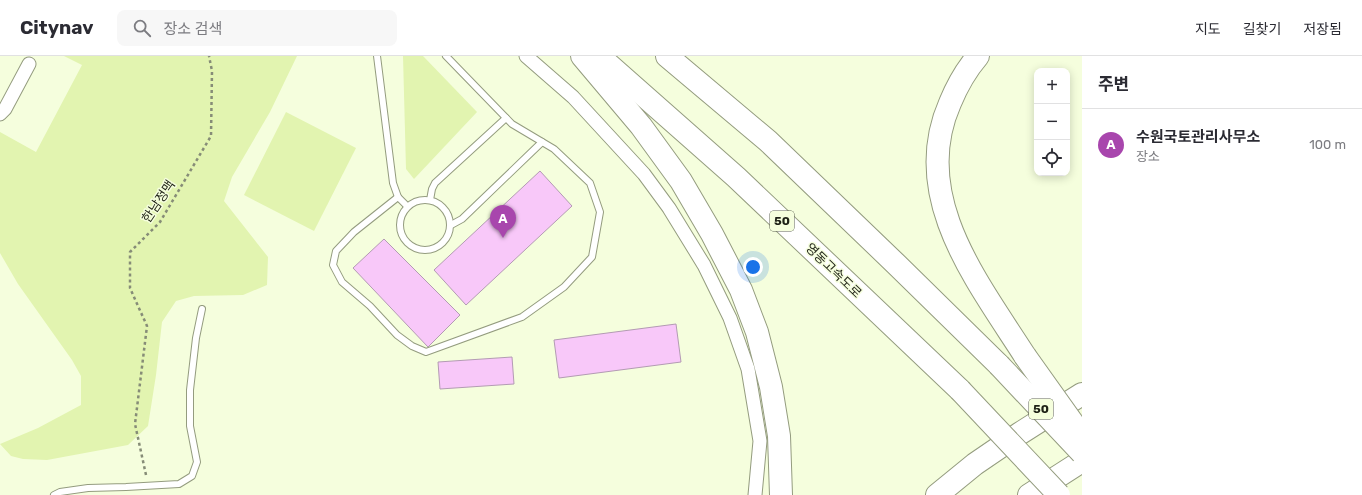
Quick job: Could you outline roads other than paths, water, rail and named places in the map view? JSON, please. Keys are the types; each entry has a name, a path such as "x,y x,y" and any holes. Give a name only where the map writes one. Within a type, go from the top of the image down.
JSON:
{"highway":[{"path":"582,56 641,126 681,181 712,234 740,290 757,332 772,387 780,436 781,495"},
{"name":"영동고속도로","path":"599,56 736,177 960,390 1058,495"},
{"name":"50","path":"668,56 768,141 885,253 999,364 1082,453"},
{"path":"978,56 954,92 945,112 939,137 936,158 938,182 944,207 951,230 978,283 1025,356 1082,436"},
{"path":"937,495 975,464 1082,394"},
{"path":"1029,495 1082,461"}],"street":[{"path":"526,56 573,97 644,174 669,208 704,265 730,318 748,369 760,441 755,495"},
{"path":"0,114 5,109 29,64"}],"lane":[{"path":"377,56 393,183 398,197 407,206"},
{"path":"398,197 354,232 336,251 332,265 342,282 370,306 397,335 412,346 426,352 522,317 564,287 592,257 600,212 590,183 554,149 512,124 446,56"},
{"path":"430,200 432,189 435,184 506,118"},
{"path":"451,225 462,219 542,142"},
{"path":"422,199 430,200 439,203 445,209 451,225 449,233 439,246 432,250 416,249 406,241 400,230 399,222 407,206 414,201 422,199"},
{"path":"54,495 60,492 88,488 126,488 179,484 192,476 197,462 190,426 190,390 196,338 202,309"}],"place":[{"name":"수원국토관리사무소","path":"503,238"}]}
